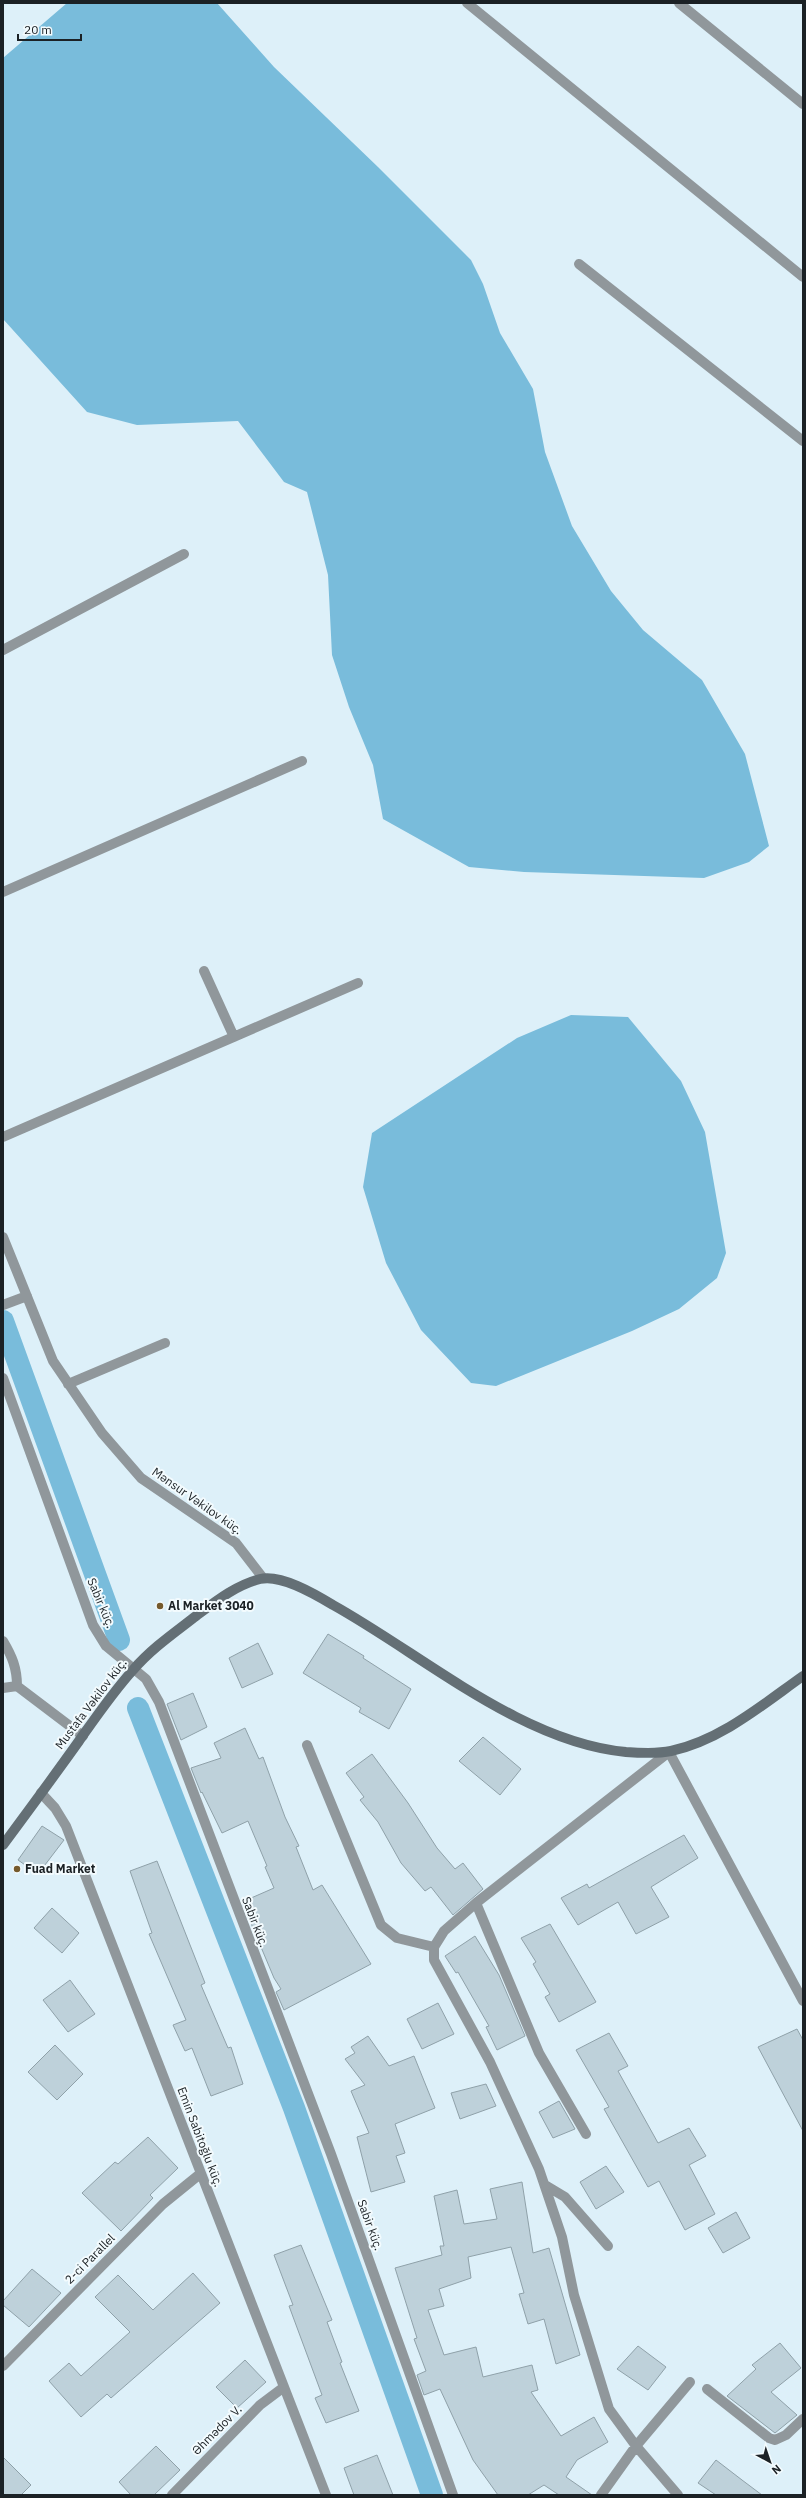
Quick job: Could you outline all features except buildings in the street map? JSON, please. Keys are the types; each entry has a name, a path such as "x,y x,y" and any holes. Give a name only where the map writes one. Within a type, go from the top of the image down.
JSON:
{"street":[{"path":"467,3 803,277"},
{"path":"679,3 803,104"},
{"path":"579,264 803,441"},
{"path":"3,650 184,554"},
{"path":"3,892 302,760"},
{"path":"204,971 234,1037"},
{"path":"3,1137 358,983"},
{"name":"Mənsur Vəkilov küç.","path":"3,1237 53,1362 102,1433 141,1478 236,1543 263,1578"},
{"path":"3,1305 27,1296"},
{"path":"68,1384 165,1342"},
{"name":"Sabir küç.","path":"3,1378 93,1625 106,1646 134,1669 152,1687 159,1702 331,2154 453,2495"},
{"path":"263,1578 286,1582 309,1591 345,1611 425,1664 545,1730 569,1740 607,1750 638,1753 669,1752 700,1741 728,1728 803,1676"},
{"name":"Mustafa Vəkilov küç.","path":"3,1844 134,1669 160,1644 215,1601 237,1588 263,1578"},
{"path":"3,1641 14,1659 17,1674 17,1686"},
{"path":"3,1688 17,1686 83,1736"},
{"path":"307,1745 381,1925 397,1938 434,1947"},
{"path":"669,1752 476,1903 444,1931 434,1947 434,1960 490,2062 545,2185 562,2237 574,2295 609,2409 636,2446 678,2495"},
{"path":"669,1752 803,2001"},
{"name":"Emin Sabitoğlu küç.","path":"41,1793 54,1808 66,1826 326,2495"},
{"path":"476,1903 539,2053 586,2134"},
{"name":"2-ci Parallel","path":"3,2366 163,2204 200,2174"},
{"path":"545,2185 565,2197 608,2246"},
{"path":"602,2495 636,2446 690,2382"},
{"name":"Əhmədov V.","path":"172,2495 260,2405 284,2387"},
{"path":"707,2389 769,2438 775,2440 786,2435 803,2419"}],"water":[{"path":"67,3 217,3 274,67 378,167 471,260 483,284 500,333 533,389 545,452 572,526 611,591 643,630 702,680 745,754 769,846 749,862 704,878 524,872 469,867 383,819 373,765 349,707 332,655 328,575 307,492 284,482 238,421 137,425 87,412 3,319 3,58"},
{"path":"571,1015 628,1017 681,1081 705,1132 726,1253 717,1278 679,1309 632,1331 496,1386 471,1383 421,1330 386,1263 363,1187 372,1133 517,1038"}],"waterway":[{"path":"3,1321 119,1640"},
{"path":"138,1708 294,2108 432,2495"}],"place":[{"name":"Al Market 3040","path":"160,1606"},
{"name":"Fuad Market","path":"17,1869"}]}
